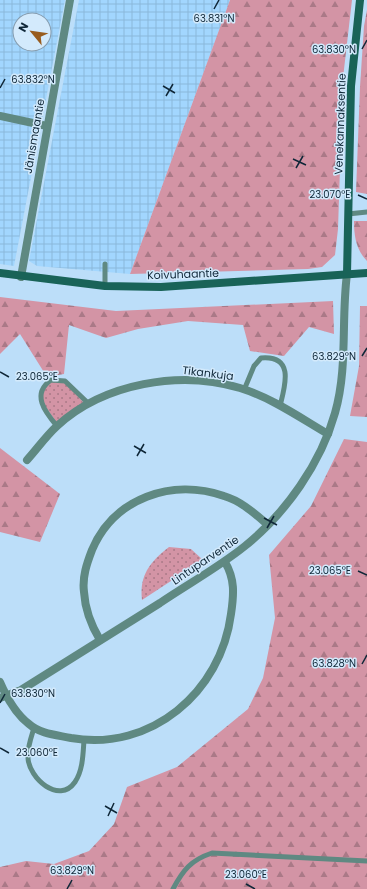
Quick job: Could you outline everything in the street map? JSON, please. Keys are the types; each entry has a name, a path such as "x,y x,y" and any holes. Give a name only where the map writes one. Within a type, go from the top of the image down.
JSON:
{"street":[{"name":"Jänismaantie","path":"21,277 70,0"},
{"name":"Venekannaksentie","path":"347,274 351,86 360,0"},
{"path":"0,116 47,126"},
{"name":"Koivuhaantie","path":"0,273 21,277 105,286 162,287 204,286 367,273"},
{"name":"Lintuparventie","path":"4,697 21,690 225,562 246,546 287,503 311,470 328,434 336,411 342,375 344,294 347,274"},
{"name":"Tikankuja","path":"27,460 57,426 89,404 116,392 145,383 159,381 201,381 244,390 280,406 328,434"},
{"path":"100,640 86,607 84,574 96,542 103,530 131,503 158,492 174,490 215,493 243,505 267,524"},
{"path":"0,682 4,697 26,722 34,728 55,735 84,740 104,741 141,732 174,713 190,700 202,686 220,658 230,624 234,585 231,572 225,562"}],"lane":[{"path":"348,214 367,212"},
{"path":"105,264 105,286"},
{"path":"244,390 254,366 261,358 269,357 278,361 284,367 286,380 280,406"},
{"path":"57,426 47,414 41,402 42,389 51,380 65,381 89,404"},
{"path":"34,728 29,744 28,760 37,778 47,788 54,790 66,789 75,781 82,763 84,740"},
{"path":"173,889 193,860 212,853 367,862"}],"shaded area":[{"path":"0,0 65,0 14,266 0,264"},
{"path":"79,0 230,0 130,274 37,266 29,261"}],"green space":[{"path":"230,0 352,0 343,78 338,229 335,255 322,267 308,269 130,274"},
{"path":"367,10 367,194 356,192 360,87 364,26"},
{"path":"354,221 367,221 367,261 360,252 356,242"},
{"path":"0,297 116,311 333,301 334,334 309,327 284,356 250,351 243,325 188,321 138,329 106,338 69,325 64,374 47,377 20,334 0,354"},
{"path":"360,306 367,306 367,417 350,416 359,366"},
{"path":"52,381 65,382 85,404 57,423 42,402 43,389"},
{"path":"344,439 367,442 367,889 0,889 0,867 26,861 54,864 89,851 114,824 127,787 177,767 248,709 263,678 275,618 269,555 311,506"},
{"path":"0,448 60,494 40,542 0,532"},
{"path":"169,547 191,549 203,560 142,600 142,583 147,570 156,558"}]}
